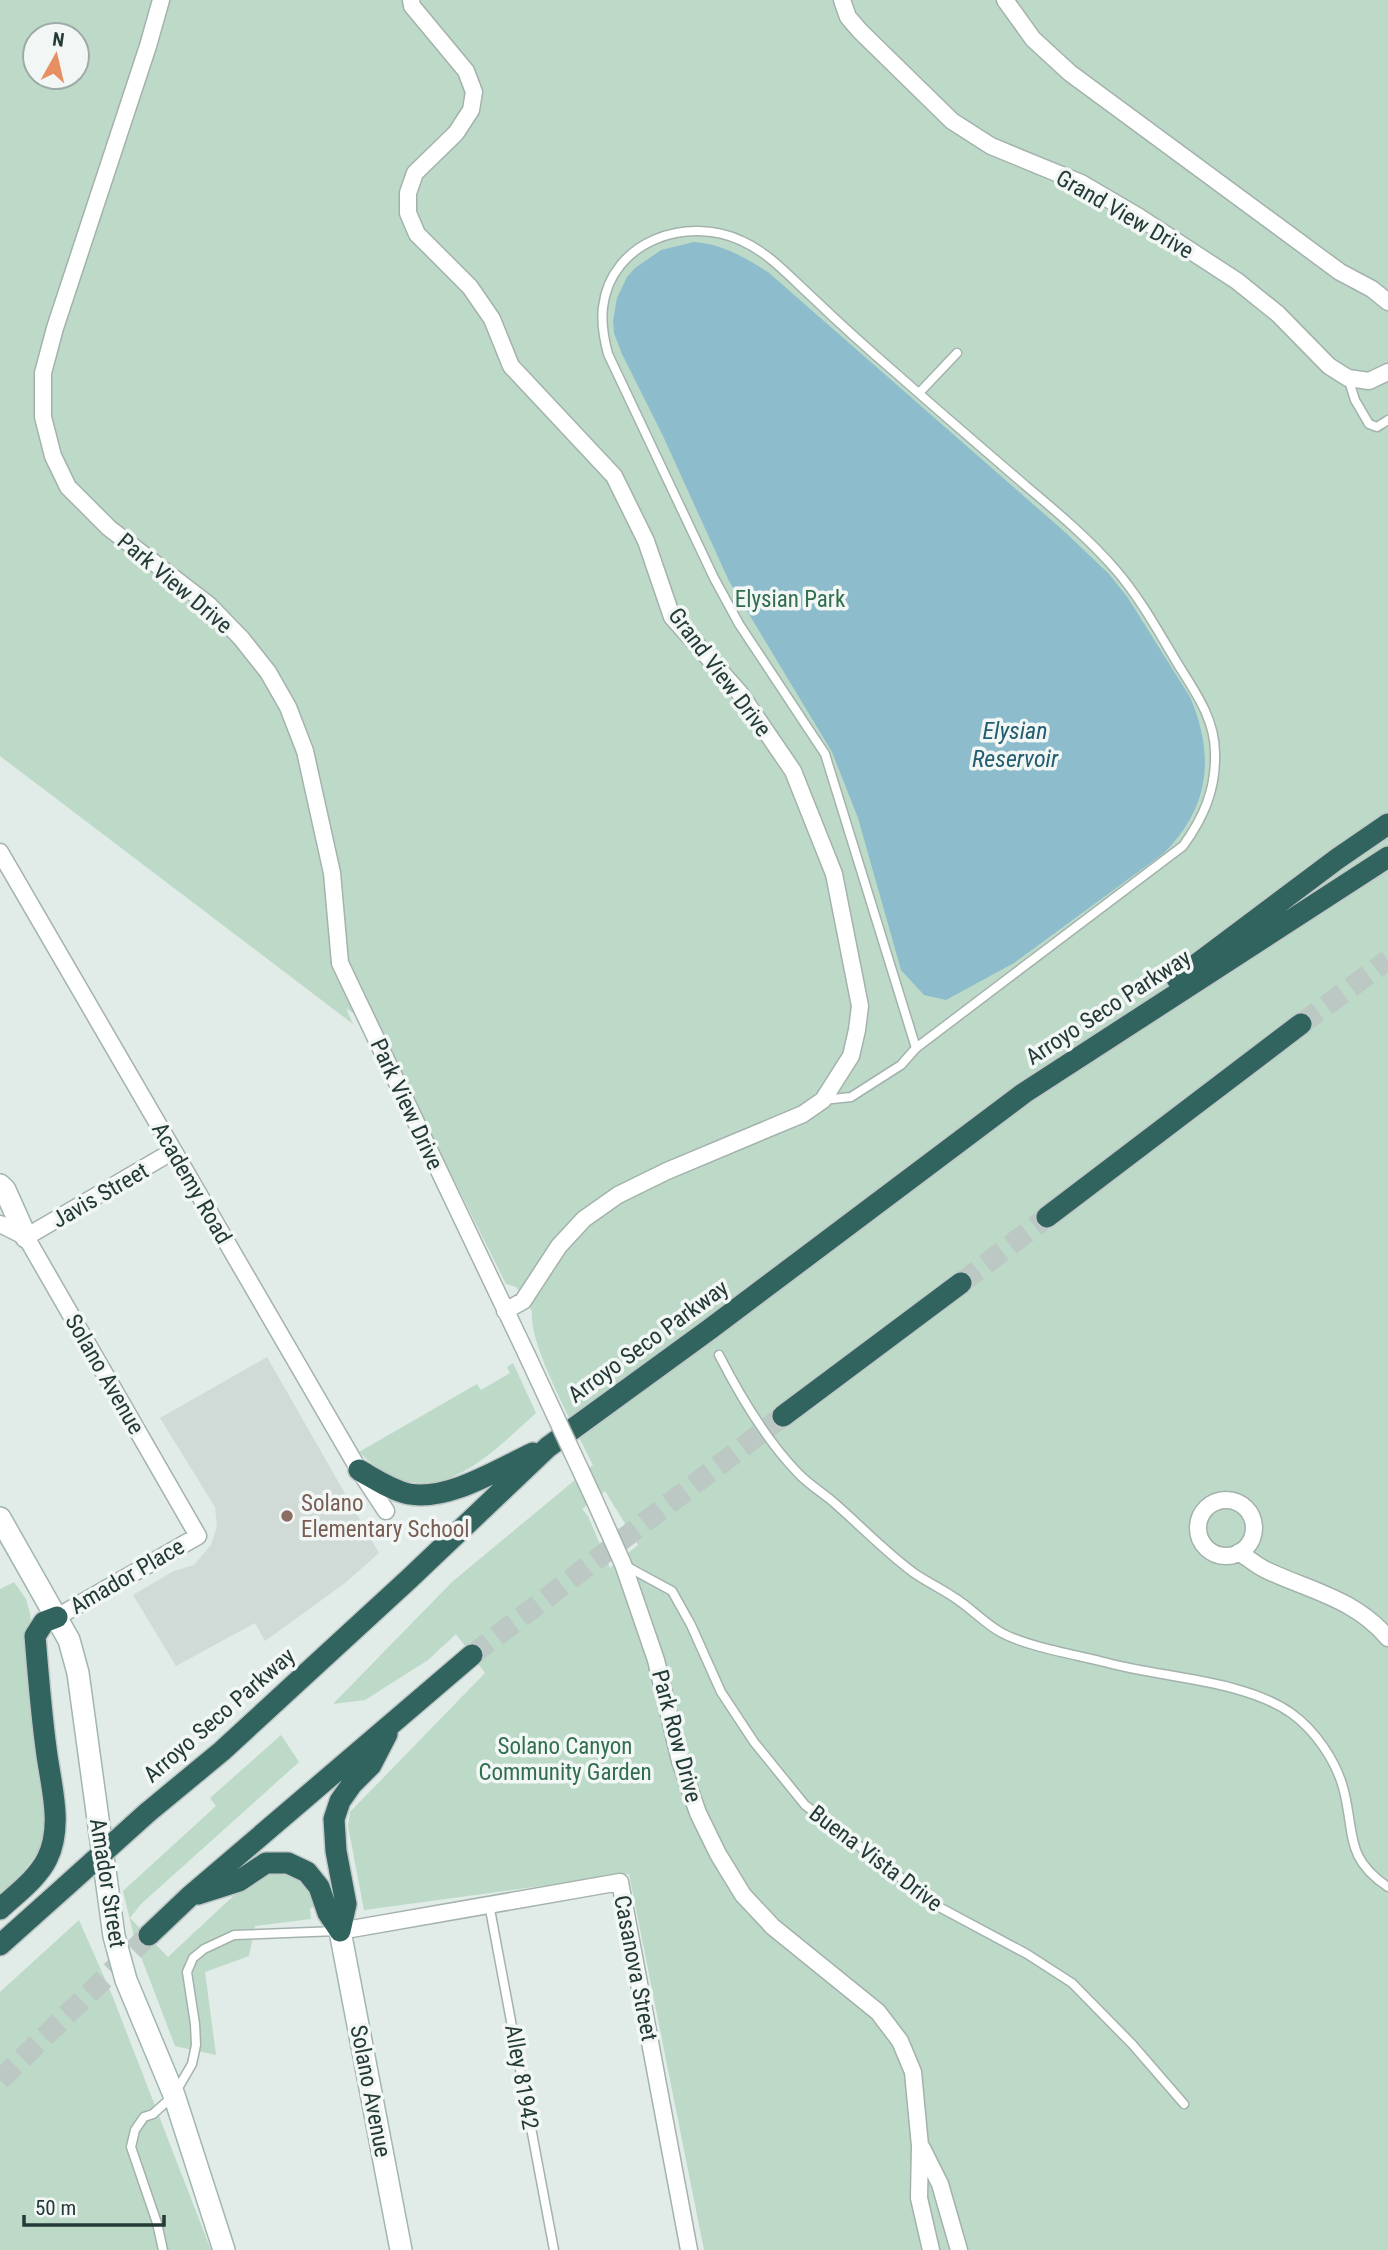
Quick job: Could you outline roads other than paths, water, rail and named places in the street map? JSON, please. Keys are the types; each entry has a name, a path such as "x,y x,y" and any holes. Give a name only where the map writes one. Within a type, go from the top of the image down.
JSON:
{"highway":[{"path":"1024,1093 1337,859 1388,824"},
{"name":"Arroyo Seco Parkway","path":"0,1945 147,1813 222,1751 548,1447 721,1321 1024,1093 1388,857"},
{"path":"1047,1217 1301,1024"},
{"path":"783,1416 961,1283"},
{"path":"359,1471 389,1488 407,1494 428,1496 449,1492 548,1447"},
{"path":"0,1909 37,1873 47,1859 53,1842 55,1804 46,1748 35,1636 44,1622 57,1617"},
{"path":"149,1935 472,1655"},
{"path":"340,1931 346,1904 336,1851 334,1819 340,1801 371,1765 393,1723"},
{"path":"189,1898 239,1881 266,1863 288,1863 307,1872 319,1887 328,1913 340,1931"}],"main road":[{"path":"0,1185 5,1190 26,1237"},
{"name":"Amador Street","path":"0,1518 69,1640 78,1673 114,1936 126,1980 174,2095 224,2250"},
{"name":"Solano Avenue","path":"340,1931 401,2250"}],"street":[{"name":"Park View Drive","path":"161,0 55,328 43,373 43,417 54,456 68,487 109,528 209,605 241,638 288,707 305,751 332,873 340,963 526,1353"},
{"name":"Grand View Drive","path":"411,0 412,6 466,71 474,92 471,110 456,133 415,173 408,193 408,213 417,234 470,287 492,319 511,366 614,476 646,541 672,617 739,692 793,771 834,874 860,1006 851,1056 823,1100 803,1114 667,1171 618,1195 584,1219 559,1246 523,1301 505,1311"},
{"name":"Grand View Drive","path":"842,0 848,17 860,31 952,121 991,146 1081,183 1160,231 1237,281 1278,314 1329,366 1348,378"},
{"path":"1005,0 1033,39 1070,73 1340,272 1372,289 1388,302"},
{"path":"1348,378 1369,381 1388,372"},
{"name":"Academy Road","path":"0,852 359,1471 386,1511"},
{"name":"Javis Street","path":"26,1237 173,1151"},
{"path":"0,1224 26,1237"},
{"name":"Solano Avenue","path":"26,1237 198,1536"},
{"name":"Park Row Drive","path":"526,1353 623,1564 656,1660 680,1761 698,1813 718,1854 743,1895 772,1927 878,2012 900,2041 913,2072 920,2146 919,2198 931,2250"},
{"name":"Amador Place","path":"57,1617 198,1536"},
{"path":"1239,1552 1264,1569 1336,1598 1374,1622 1388,1638"},
{"name":"Casanova Street","path":"340,1931 620,1882 689,2250"},
{"path":"920,2146 940,2184 959,2250"}],"lane":[{"path":"823,1100 851,1097 901,1066 916,1048 1183,846 1206,809 1212,789 1215,751 1208,716 1138,597 1114,568 1067,521 919,393 769,257 742,240 727,235 681,230 652,240 625,261 607,290 603,306 602,322 606,346 613,367 714,578 739,624 825,754 916,1048"},
{"path":"919,393 957,353"},
{"path":"1348,378 1355,400 1369,424 1377,427 1388,420"},
{"path":"719,1355 753,1414 799,1474 914,1572 957,1598 1002,1633 1115,1665 1234,1689 1268,1700 1292,1714 1318,1739 1335,1768 1343,1788 1354,1847 1362,1864 1373,1877 1388,1887"},
{"name":"Buena Vista Drive","path":"623,1564 672,1591 691,1625 721,1692 754,1742 805,1805 941,1908 1027,1954 1072,1983 1132,2044 1184,2104"},
{"name":"Alley 81942","path":"489,1903 554,2250"},
{"path":"163,2250 157,2223 131,2147 135,2130 144,2118 153,2114 174,2095 192,2064 196,2045 193,2001 187,1972 193,1958 204,1949 234,1935 340,1931"}],"water":[{"name":"Elysian Reservoir","path":"694,242 724,248 768,272 1066,533 1109,574 1128,598 1190,697 1198,718 1203,739 1204,780 1191,817 1164,853 1014,963 946,1000 924,995 901,970 858,818 832,752 729,581 614,333 617,298 627,277 661,250"}],"tunnel":[{"path":"1301,1024 1388,960"},
{"path":"961,1283 1047,1217"},
{"path":"472,1655 783,1416"},
{"path":"0,2080 149,1935"}],"place":[{"name":"Solano Elementary School","path":"287,1516"}],"park label":[{"name":"Elysian Park","path":"790,599"},
{"name":"Solano Canyon Community Garden","path":"565,1759"}]}
